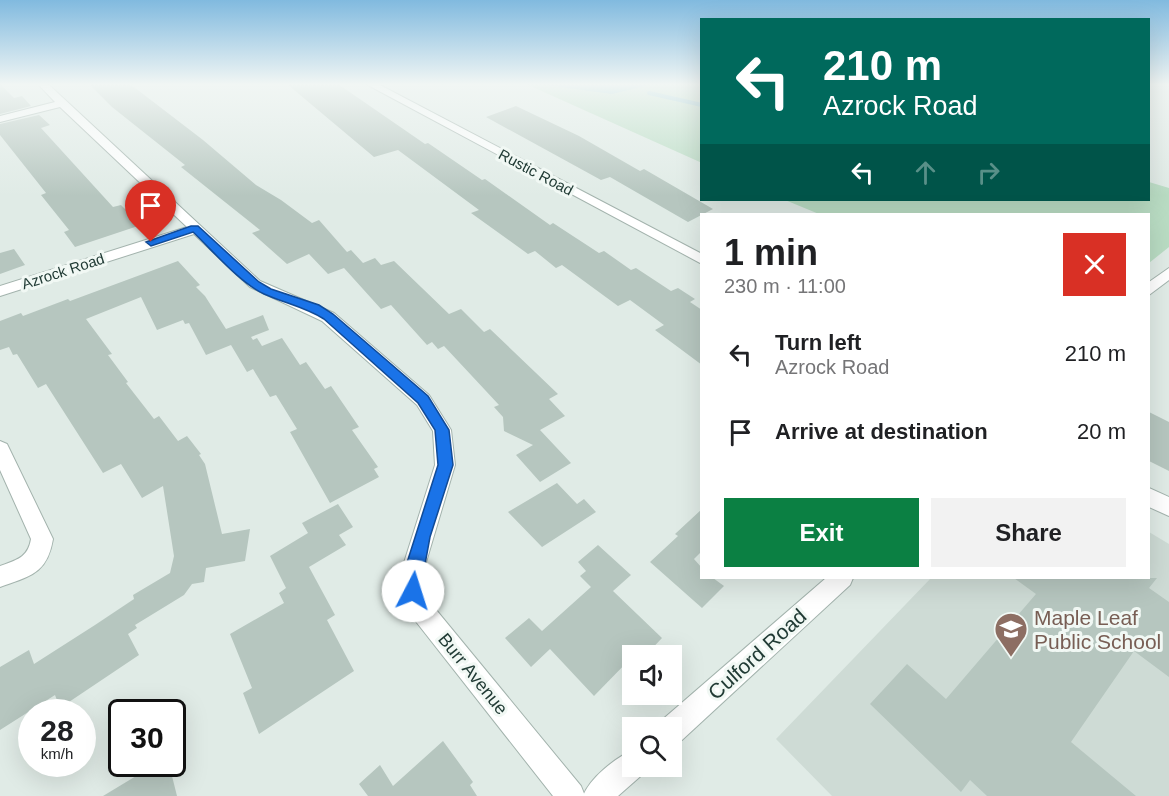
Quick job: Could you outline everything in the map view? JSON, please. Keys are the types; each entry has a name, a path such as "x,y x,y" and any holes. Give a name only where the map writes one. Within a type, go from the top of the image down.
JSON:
{"street":[{"name":"Burr Avenue","path":"81,121 255,284 267,291 315,308 328,317 423,400 432,412 442,430 445,465 413,569 413,591 418,606 571,796"},
{"name":"Rustic Road","path":"440,121 700,259"},
{"name":"Azrock Road","path":"0,291 195,229"},
{"path":"1150,289 1169,272"},
{"path":"0,449 42,539 39,556 31,564 0,577"},
{"path":"1150,497 1169,507"},
{"name":"Culford Road","path":"682,721 841,579"},
{"path":"597,796 622,774"}],"shaded area":[{"name":"Maple Leaf Public School","path":"1150,533 1169,544 1169,796 832,796 776,739 930,579 1150,579"}],"green space":[{"path":"609,121 700,121 700,162"},
{"path":"1150,182 1169,188 1169,247 1150,262 1150,213 817,213 787,201 1150,201"}],"building":[{"path":"12,121 46,121 50,125 41,128 113,207 121,205 126,210 129,209 144,224 75,247 64,232 69,230 41,195 46,193 0,135 0,124"},
{"path":"130,121 178,121 256,185 312,223 319,220 347,252 351,250 363,263 375,258 381,265 394,261 449,314 461,309 484,332 490,329 558,394 549,399 565,416 540,430 571,463 540,482 516,455 533,445 504,431 503,417 494,407 499,405 444,346 438,349 432,342 427,345 391,305 381,309 344,268 328,274 309,254 287,264 252,233 260,230 181,167 185,165"},
{"path":"331,121 392,121 482,180 485,179 550,225 553,223 599,253 604,251 631,270 636,268 671,291 678,288 695,299 690,302 700,309 700,364 655,330 664,325 630,300 618,306 562,265 556,268 535,251 528,254 471,213 479,210 398,150 374,157"},
{"path":"494,121 548,121 640,171 644,169 713,209 700,213 700,216 688,222 610,177 601,180"},
{"path":"14,249 25,265 0,274 0,253"},
{"path":"178,261 200,285 196,287 205,296 226,329 263,315 269,330 251,337 253,340 257,338 262,346 282,338 300,365 306,362 325,389 331,386 359,427 352,430 378,467 374,469 379,477 330,503 290,432 297,429 276,395 270,397 253,369 247,372 231,345 206,355 189,323 185,324 183,320 157,330 141,297 86,319 112,354 108,355 128,382 126,383 154,419 159,416 178,441 187,436 201,454 199,455 205,464 222,534 250,529 245,561 206,568 204,582 192,584 184,595 135,625 137,628 128,634 139,655 73,699 57,699 55,695 49,699 18,699 18,719 0,730 0,667 29,650 34,664 134,599 133,595 170,573 174,556 163,486 142,498 121,464 103,473 46,384 38,388 17,354 13,355 9,347 0,350 0,321 21,313 23,316 68,299 70,301"},
{"path":"1150,412 1169,422 1169,471 1150,462"},
{"path":"557,483 577,504 584,499 596,512 542,547 508,512"},
{"path":"338,504 353,527 339,535 346,545 309,567 335,615 327,620 354,671 259,734 243,693 252,688 230,634 284,603 279,593 286,588 270,556 308,533 302,523"},
{"path":"700,511 700,553 694,559 700,566 700,579 714,579 724,586 702,608 650,562 678,536 675,534"},
{"path":"598,545 631,575 613,591 662,638 655,645 622,645 622,667 594,696 550,649 531,667 505,638 529,618 542,631 591,587 580,576 586,571 578,562"},
{"path":"1157,578 1149,588 1169,602 1169,677 1134,651 1071,742 1136,796 987,796 970,780 961,792 870,704 907,664 946,699 1036,594 1015,579"},
{"path":"443,741 473,782 470,785 477,796 368,796 359,784 380,765 393,786"},
{"path":"134,777 172,777 177,796 103,796"}],"place":[{"name":"Maple Leaf Public School","path":"1011,658"}],"route":[{"path":"151,242 195,229 255,284 267,291 315,308 328,317 423,400 442,430 445,465 442,481 421,537 413,569 413,591"}]}
